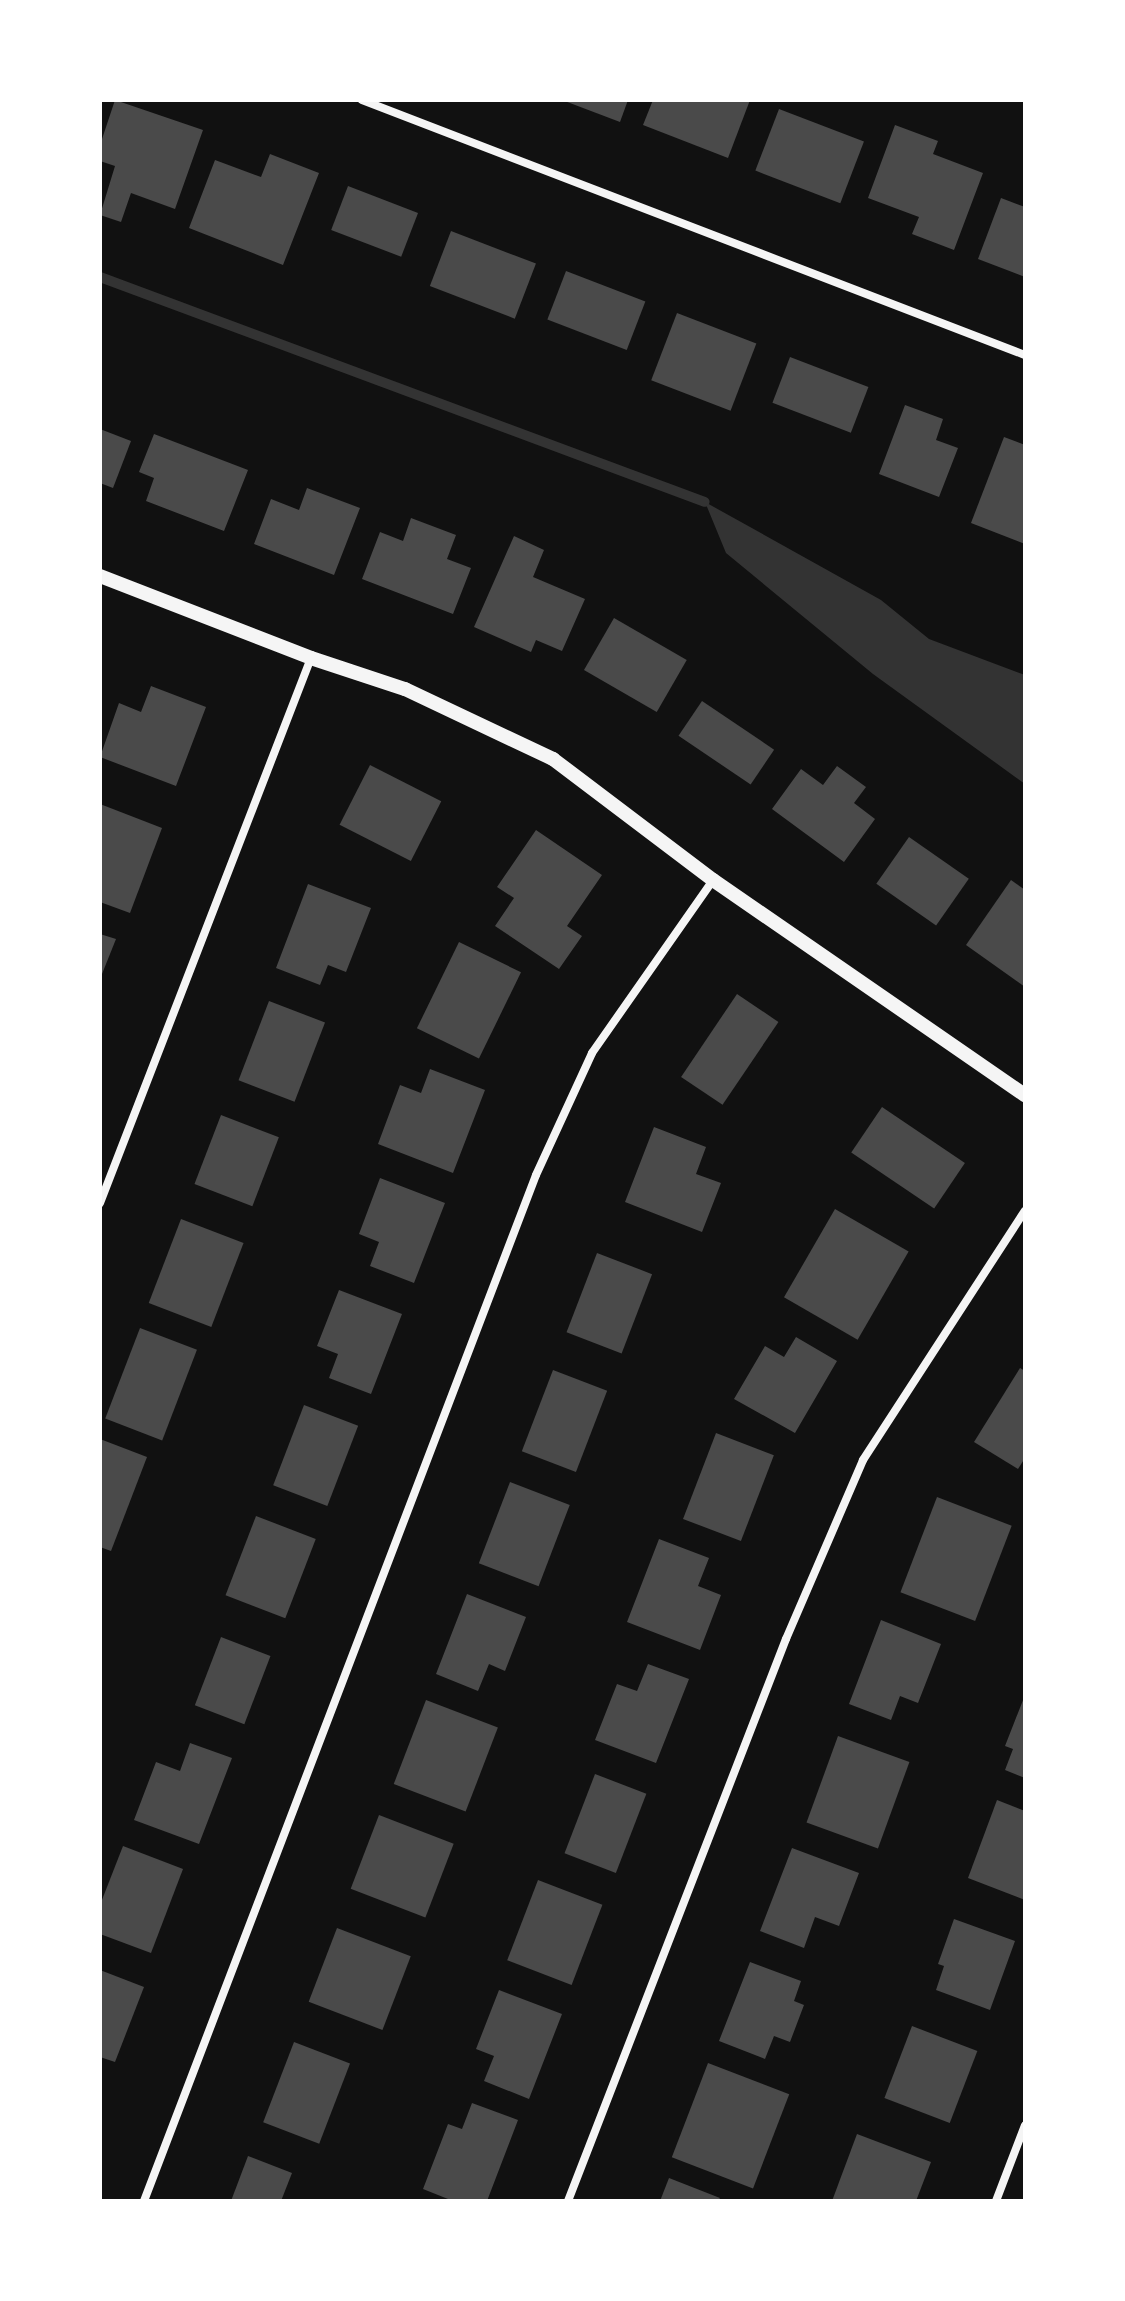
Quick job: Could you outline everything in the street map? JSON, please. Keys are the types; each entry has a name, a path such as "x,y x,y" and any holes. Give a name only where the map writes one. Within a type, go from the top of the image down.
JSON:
{"street":[{"path":"362,100 1025,355"},
{"path":"100,576 311,658 405,689 553,759 713,880 1025,1095"},
{"path":"100,1203 311,658"},
{"path":"144,2201 536,1175 592,1053 713,880"},
{"path":"568,2201 786,1639 863,1460 1025,1211"},
{"path":"996,2201 1025,2125"}],"shaded area":[{"path":"705,502 881,600 929,639 1025,675 1025,784 873,674 726,553"}],"building":[{"path":"115,100 203,130 175,209 131,193 121,222 100,215 115,166 100,161 100,145"},
{"path":"562,100 628,100 620,122"},
{"path":"653,100 750,100 728,158 643,125"},
{"path":"779,109 864,142 840,203 755,171"},
{"path":"895,125 938,141 933,154 983,173 954,250 912,234 919,217 868,198"},
{"path":"270,154 319,173 283,265 189,228 215,160 261,177"},
{"path":"348,186 418,213 401,257 331,230"},
{"path":"1001,198 1025,207 1025,277 978,259"},
{"path":"451,231 536,264 515,319 430,286"},
{"path":"566,271 645,301 627,350 547,320"},
{"path":"677,313 756,343 731,411 651,380"},
{"path":"790,357 868,387 851,433 772,403"},
{"path":"905,405 943,419 936,440 958,448 939,497 879,474"},
{"path":"100,429 131,441 113,488 100,483"},
{"path":"154,434 248,470 224,531 146,501 154,478 139,472"},
{"path":"1004,437 1025,445 1025,544 971,523"},
{"path":"307,488 360,508 334,575 254,544 271,499 299,510"},
{"path":"411,518 456,535 447,559 471,568 453,614 362,579 380,532 403,541"},
{"path":"514,536 544,550 533,577 585,599 562,651 536,640 531,652 474,627"},
{"path":"614,618 687,660 657,712 584,670"},
{"path":"151,686 206,707 176,786 100,757 119,703 141,712"},
{"path":"702,701 774,750 751,784 679,736"},
{"path":"370,765 441,801 411,861 340,825"},
{"path":"837,766 866,787 854,803 875,819 844,862 772,809 801,769 823,785"},
{"path":"100,804 162,828 130,913 100,902"},
{"path":"536,830 602,875 567,926 582,936 559,969 495,926 514,898 497,887"},
{"path":"909,837 969,879 936,926 876,884"},
{"path":"1011,880 1025,890 1025,987 966,945"},
{"path":"308,884 371,908 346,972 328,965 320,985 276,968"},
{"path":"100,934 116,939 100,979"},
{"path":"459,942 521,972 479,1059 417,1028"},
{"path":"737,994 778,1022 723,1105 681,1077"},
{"path":"269,1001 325,1023 295,1102 239,1080"},
{"path":"430,1069 485,1090 453,1173 378,1144 400,1085 421,1093"},
{"path":"882,1107 965,1163 934,1209 851,1153"},
{"path":"221,1115 279,1137 252,1206 194,1184"},
{"path":"654,1127 706,1147 696,1174 721,1183 702,1232 625,1202"},
{"path":"380,1178 445,1203 414,1283 370,1266 379,1242 359,1234"},
{"path":"835,1209 909,1252 858,1340 784,1297"},
{"path":"181,1219 244,1243 211,1327 149,1303"},
{"path":"597,1253 652,1274 622,1353 567,1332"},
{"path":"339,1290 402,1314 371,1394 329,1378 338,1354 317,1346"},
{"path":"140,1328 197,1350 162,1440 105,1419"},
{"path":"796,1337 837,1361 795,1433 734,1399 765,1346 784,1357"},
{"path":"1020,1368 1025,1371 1025,1458 1018,1469 974,1442"},
{"path":"553,1370 607,1391 576,1472 522,1451"},
{"path":"304,1405 358,1426 327,1506 273,1485"},
{"path":"716,1433 774,1455 741,1541 683,1519"},
{"path":"100,1439 147,1457 111,1551 100,1547"},
{"path":"510,1482 570,1505 539,1586 479,1563"},
{"path":"937,1497 1012,1526 975,1621 900,1592"},
{"path":"256,1516 316,1539 285,1618 226,1595"},
{"path":"659,1539 709,1558 698,1586 721,1595 700,1650 627,1622"},
{"path":"467,1594 526,1617 505,1671 489,1664 478,1691 436,1674"},
{"path":"881,1620 941,1644 918,1703 900,1696 891,1720 849,1704"},
{"path":"221,1637 270,1656 244,1724 195,1705"},
{"path":"648,1664 689,1679 656,1763 595,1740 617,1684 637,1691"},
{"path":"1025,1695 1025,1778 1005,1770 1013,1749 1005,1746"},
{"path":"426,1700 498,1728 466,1812 394,1784"},
{"path":"838,1736 909,1762 878,1848 807,1822"},
{"path":"190,1743 232,1758 199,1844 134,1820 156,1762 180,1771"},
{"path":"595,1774 646,1794 616,1873 565,1853"},
{"path":"997,1800 1025,1811 1025,1900 968,1878"},
{"path":"379,1815 454,1844 425,1917 351,1889"},
{"path":"123,1846 183,1869 151,1953 100,1934 100,1905"},
{"path":"792,1848 859,1873 839,1926 815,1917 804,1948 760,1931"},
{"path":"538,1880 602,1905 572,1985 507,1960"},
{"path":"954,1919 1015,1941 990,2010 936,1990 944,1966 938,1964"},
{"path":"337,1928 411,1956 382,2030 309,2002"},
{"path":"750,1962 801,1981 794,2001 804,2005 790,2042 774,2036 765,2059 719,2041"},
{"path":"100,1970 144,1987 115,2062 100,2057"},
{"path":"499,1990 562,2014 529,2099 484,2081 494,2056 476,2049"},
{"path":"912,2026 977,2051 950,2123 884,2098"},
{"path":"294,2042 350,2064 319,2144 263,2122"},
{"path":"708,2063 789,2094 753,2188 672,2157"},
{"path":"472,2103 518,2120 487,2201 453,2201 423,2189 448,2124 462,2129"},
{"path":"857,2134 931,2162 916,2201 832,2201"},
{"path":"248,2156 292,2173 281,2201 231,2201"},
{"path":"669,2178 720,2198 718,2201 660,2201"}],"waterway":[{"path":"100,277 705,502"}]}
